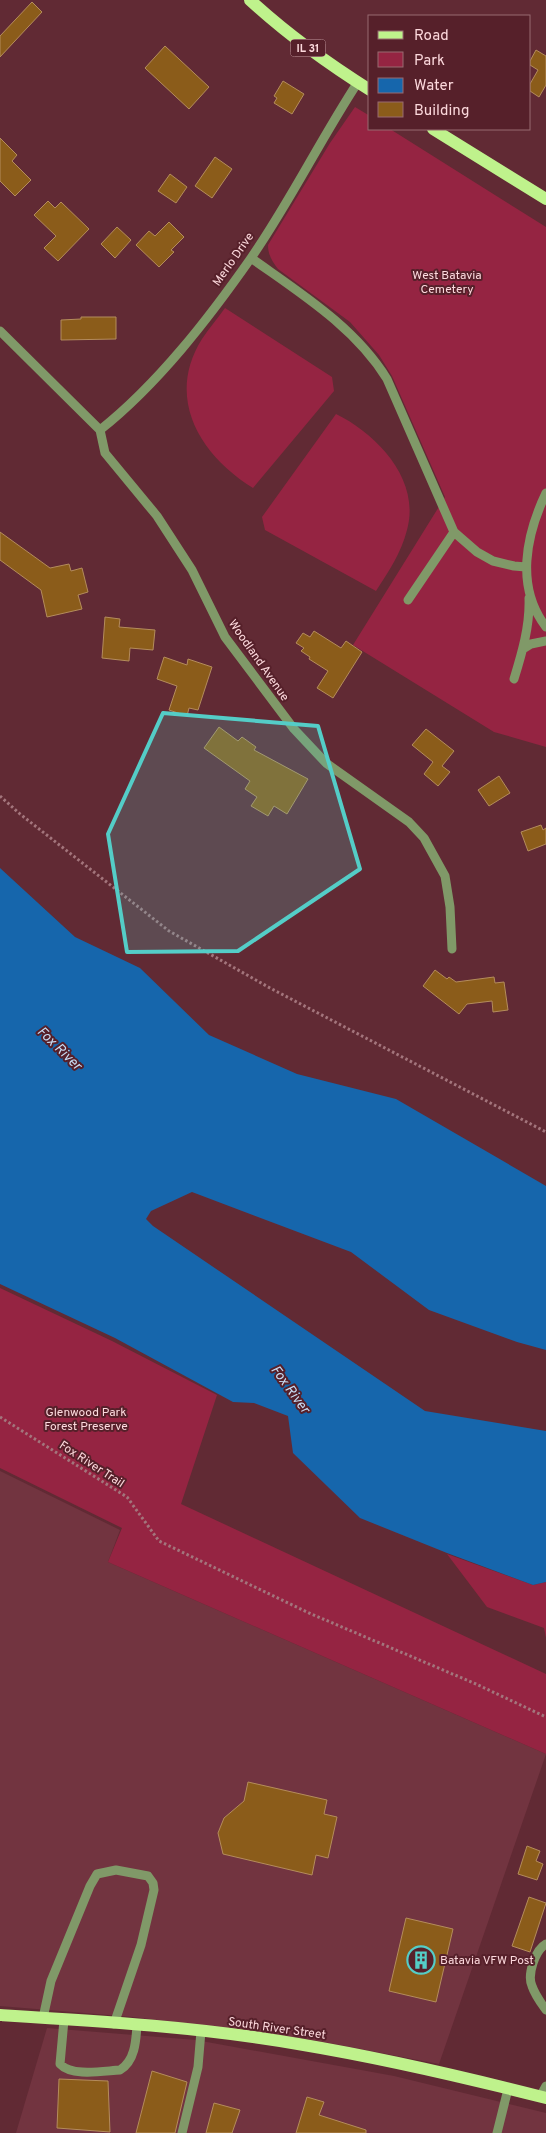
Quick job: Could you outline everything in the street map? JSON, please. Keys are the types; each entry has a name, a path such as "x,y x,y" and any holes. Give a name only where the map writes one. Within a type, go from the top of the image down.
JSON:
{"main road":[{"name":"IL 31","path":"250,0 307,47 368,89"},
{"path":"435,130 546,199"},
{"name":"South River Street","path":"0,2015 201,2031 296,2043 387,2060 508,2089 544,2094"}],"street":[{"name":"Merlo Drive","path":"100,430 120,414 182,347 251,258 358,82"},
{"path":"251,258 340,324 360,342 377,363 387,379 454,532 477,552 493,561 526,567"},
{"path":"0,331 100,430"},
{"name":"Woodland Avenue","path":"100,430 105,453 157,516 192,570 225,637 294,729 326,763 408,822 424,838 446,876 452,949"},
{"path":"514,679 523,649 528,622 529,590 526,567 530,534 536,513 546,493"},
{"path":"408,600 454,532"},
{"path":"529,590 536,611 546,627"},
{"path":"523,649 531,644 546,641"},
{"path":"43,2018 51,1981 90,1886 97,1874 116,1870 148,1876 153,1883 154,1890 141,1945 114,2024"},
{"path":"546,1944 542,1946 532,1964 531,1985 546,2010"},
{"path":"64,2020 60,2064 63,2067 76,2070 120,2070 126,2066 130,2061 134,2047 137,2025"},
{"path":"182,2133 198,2067 201,2031"},
{"path":"497,2133 508,2089"}],"path":[{"path":"0,796 20,814 169,931 270,988 546,1132"},
{"name":"Fox River Trail","path":"0,1417 127,1497 159,1541 309,1613 476,1684 546,1717"}],"highlighted area":[{"path":"163,713 318,726 360,869 238,951 127,952 108,834"}],"shaded area":[{"path":"0,1471 120,1530 108,1562 546,1754 439,2064 303,2038 133,2017 0,2006"},
{"path":"47,2028 196,2040 394,2076 546,2113 546,2133 16,2133"}],"green space":[{"name":"West Batavia Cemetery","path":"355,107 368,115 368,130 392,130 546,227 546,747 494,732 353,645 445,497 392,376 379,355 350,322 278,269 272,261 269,252 268,245 330,143"},
{"path":"225,308 332,377 334,391 253,488 234,475 217,459 204,442 194,423 188,403 187,383 191,361 202,339"},
{"path":"336,414 351,423 380,446 392,461 408,494 410,511 407,530 394,562 376,591 265,530 262,517"},
{"name":"Glenwood Park Forest Preserve","path":"0,1288 112,1341 217,1395 181,1504 546,1674 546,1754 108,1562 122,1528 0,1468"},
{"path":"447,1554 533,1585 546,1582 546,1638 544,1628 487,1607"}],"water":[{"name":"Fox River","path":"0,868 75,937 140,968 209,1035 297,1074 396,1099 546,1186 546,1350 517,1342 429,1310 351,1252 192,1192 151,1211 146,1219 153,1226 425,1411 546,1431 546,1582 533,1585 360,1518 293,1453 288,1416 254,1403 233,1402 115,1338 0,1284"}],"building":[{"path":"32,2 42,12 0,57 0,36"},
{"path":"165,46 209,87 189,109 145,68"},
{"path":"536,50 546,56 546,85 539,97 531,92 531,82 538,70 531,66 531,59"},
{"path":"283,81 304,94 292,114 274,103 277,98 274,96"},
{"path":"0,138 17,155 12,161 31,180 15,196 0,181"},
{"path":"215,157 232,169 212,198 195,186"},
{"path":"170,174 187,187 176,203 158,191"},
{"path":"48,201 55,208 61,202 89,229 58,261 44,248 56,236 34,215"},
{"path":"169,222 184,237 171,250 174,252 159,267 136,245 149,231 155,236"},
{"path":"117,227 131,240 115,258 101,244"},
{"path":"81,317 116,317 116,339 61,340 61,320 81,319"},
{"path":"0,532 50,568 69,564 71,571 82,568 88,592 78,595 82,609 47,617 41,590 0,560"},
{"path":"105,617 120,619 119,627 155,630 153,650 130,648 129,661 102,658"},
{"path":"314,631 341,648 346,641 362,652 333,698 317,688 328,671 309,659 310,657 301,651 304,648 296,643 303,633 310,637"},
{"path":"164,657 187,665 188,659 212,667 198,710 189,708 187,716 169,710 177,686 157,679"},
{"path":"219,727 238,741 242,737 256,747 254,750 308,779 287,814 274,806 268,816 251,806 257,797 245,789 250,781 204,748"},
{"path":"426,729 454,751 442,766 450,772 438,786 424,774 433,762 412,745"},
{"path":"499,776 510,793 489,806 478,790"},
{"path":"541,825 543,830 546,828 546,844 528,851 521,832"},
{"path":"435,970 447,979 449,977 456,982 494,977 495,983 504,982 508,1010 493,1012 492,1001 467,1004 459,1014 423,986"},
{"path":"248,1782 327,1800 324,1814 337,1817 328,1858 316,1855 312,1875 223,1854 218,1833 224,1818 244,1801"},
{"path":"527,1846 540,1851 536,1861 543,1864 537,1880 518,1874"},
{"path":"529,1897 546,1903 530,1952 512,1946"},
{"name":"Batavia VFW Post","path":"406,1918 453,1929 436,2002 389,1991"},
{"path":"152,2071 187,2082 175,2133 136,2133"},
{"path":"59,2079 108,2081 110,2132 57,2128"},
{"path":"307,2097 324,2102 319,2115 366,2130 366,2133 296,2133"},
{"path":"214,2103 240,2110 232,2133 206,2133"}],"place":[{"name":"Batavia VFW Post","path":"421,1960"}]}
